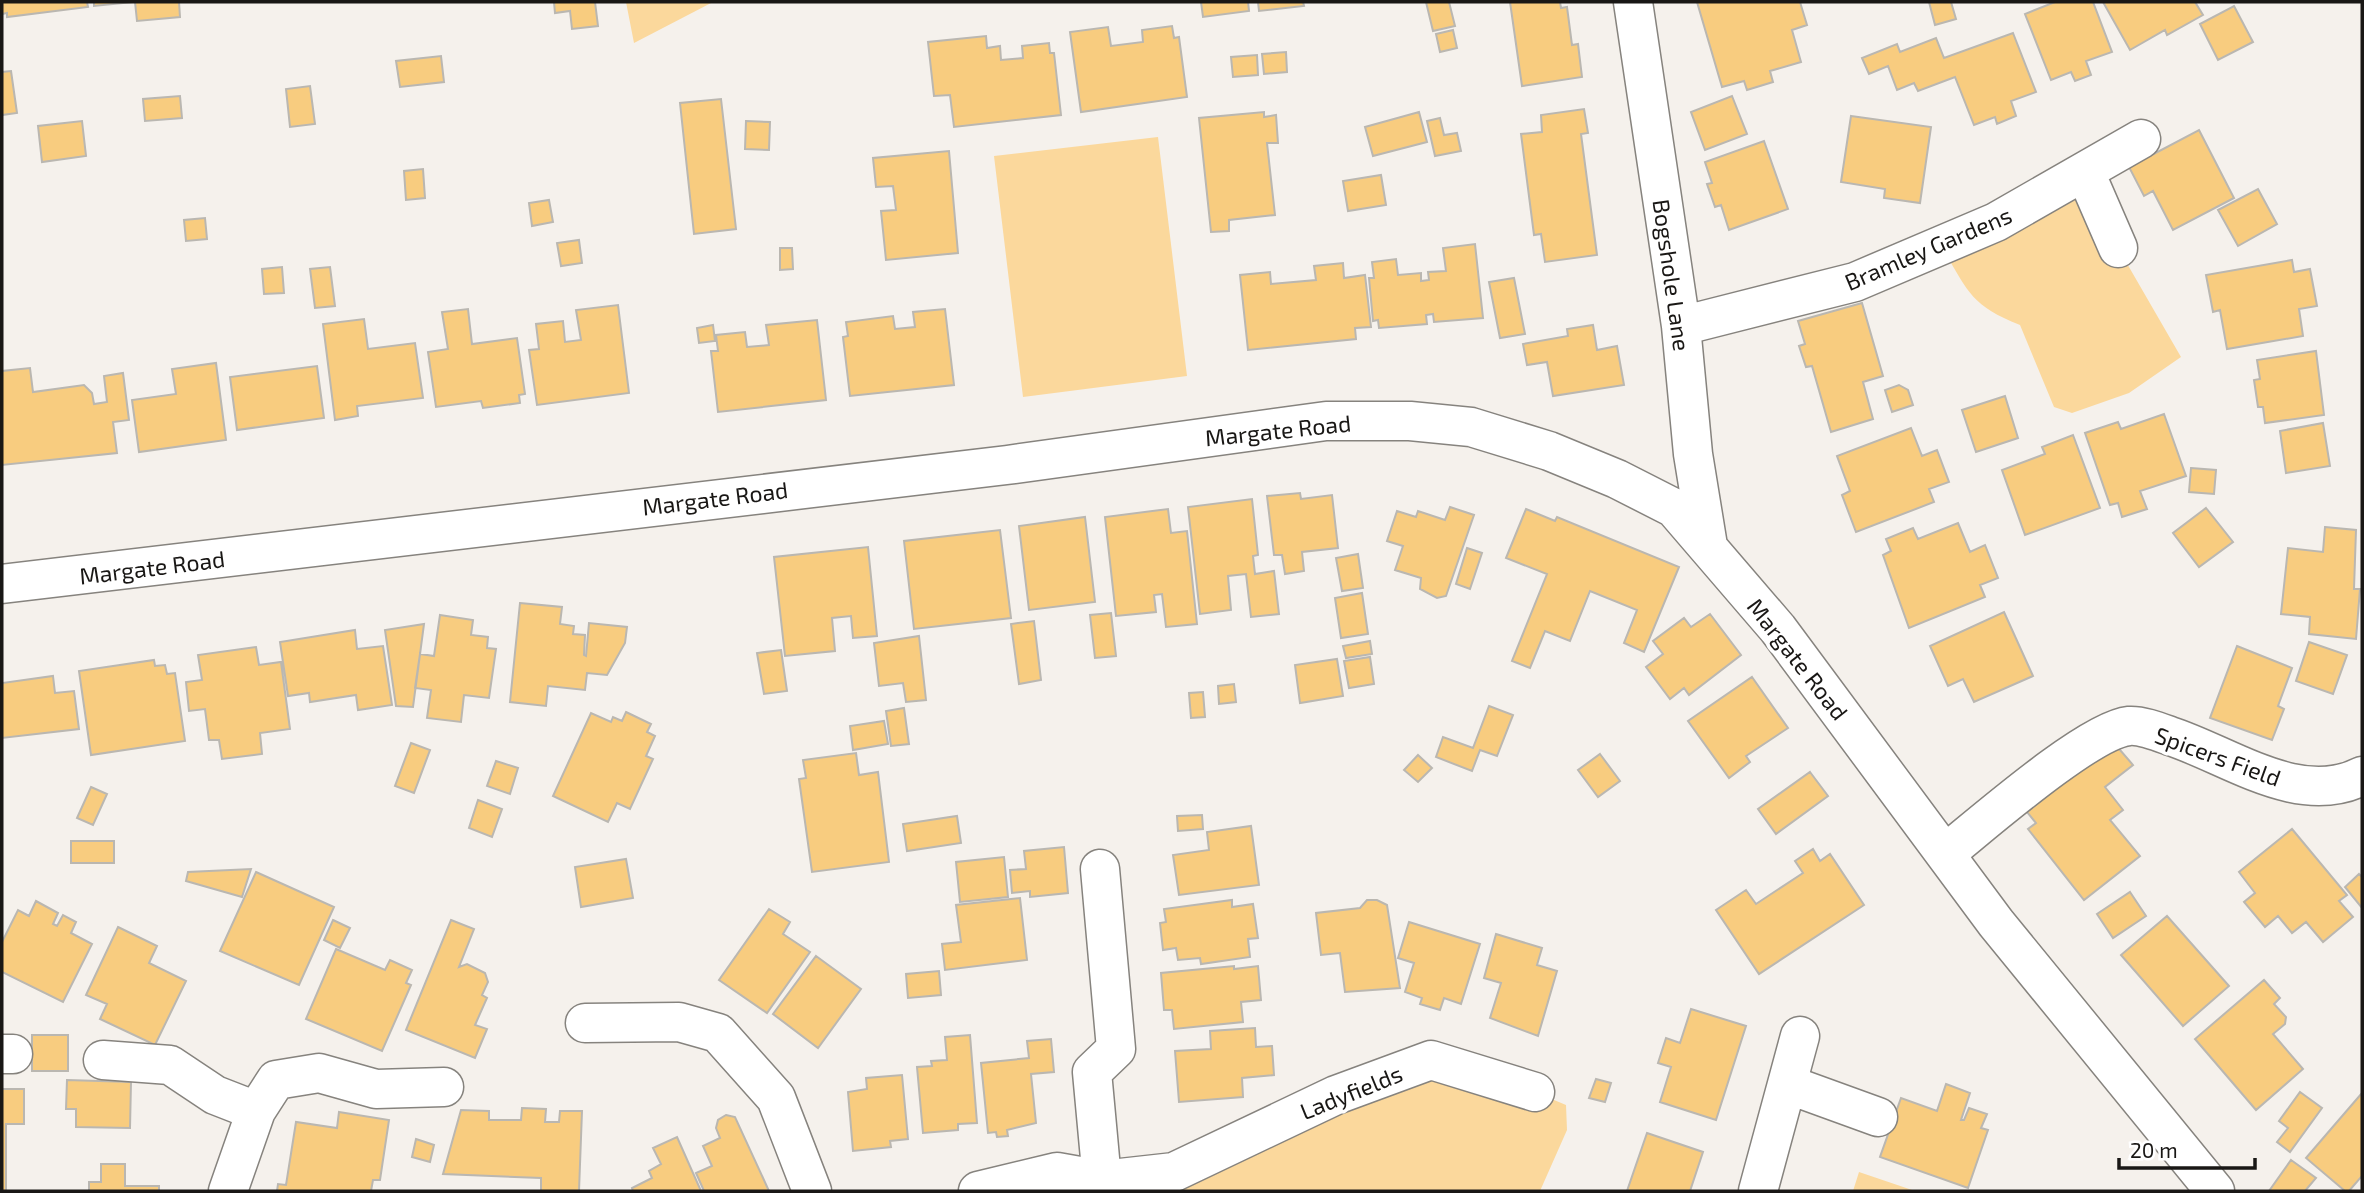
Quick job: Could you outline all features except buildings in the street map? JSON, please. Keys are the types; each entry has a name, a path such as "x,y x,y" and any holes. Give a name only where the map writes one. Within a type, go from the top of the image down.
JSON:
{"street":[{"name":"Bogshole Lane","path":"1633,2 1681,326 1693,454 1709,548"},
{"name":"Bramley Gardens","path":"1681,326 1856,282 1996,222 2141,139"},
{"path":"2085,172 2118,248"},
{"name":"Margate Road","path":"2,584 1007,465 1326,421 1410,421 1471,427 1549,451 1618,479 1675,508 1777,629 1996,923 2215,1191"},
{"name":"Spicers Field","path":"1946,853 2043,775 2101,736 2130,726 2203,747 2275,780 2311,786 2362,776"},
{"path":"1100,869 1116,1049 1092,1072 1102,1180"},
{"path":"585,1023 680,1022 718,1033 776,1098 812,1191"},
{"path":"1758,1191 1800,1036"},
{"path":"103,1060 170,1065 215,1096 256,1111"},
{"name":"Ladyfields","path":"978,1191 1057,1172 1102,1180 1175,1182 1336,1095 1431,1060 1535,1092"},
{"path":"228,1191 256,1111 276,1080 318,1073 376,1089 444,1087"},
{"path":"1787,1084 1878,1117"}],"shaded area":[{"path":"626,2 713,2 634,43"},
{"path":"1158,137 1187,376 1023,397 994,156"},
{"path":"2075,193 2118,248 2181,357 2129,393 2072,413 2054,407 2020,325 1990,310 1972,295 1941,246"},
{"path":"1431,1060 1535,1092 1566,1105 1567,1130 1540,1191 1177,1191 1174,1172"},
{"path":"1859,1172 1915,1191 1853,1191"}]}
